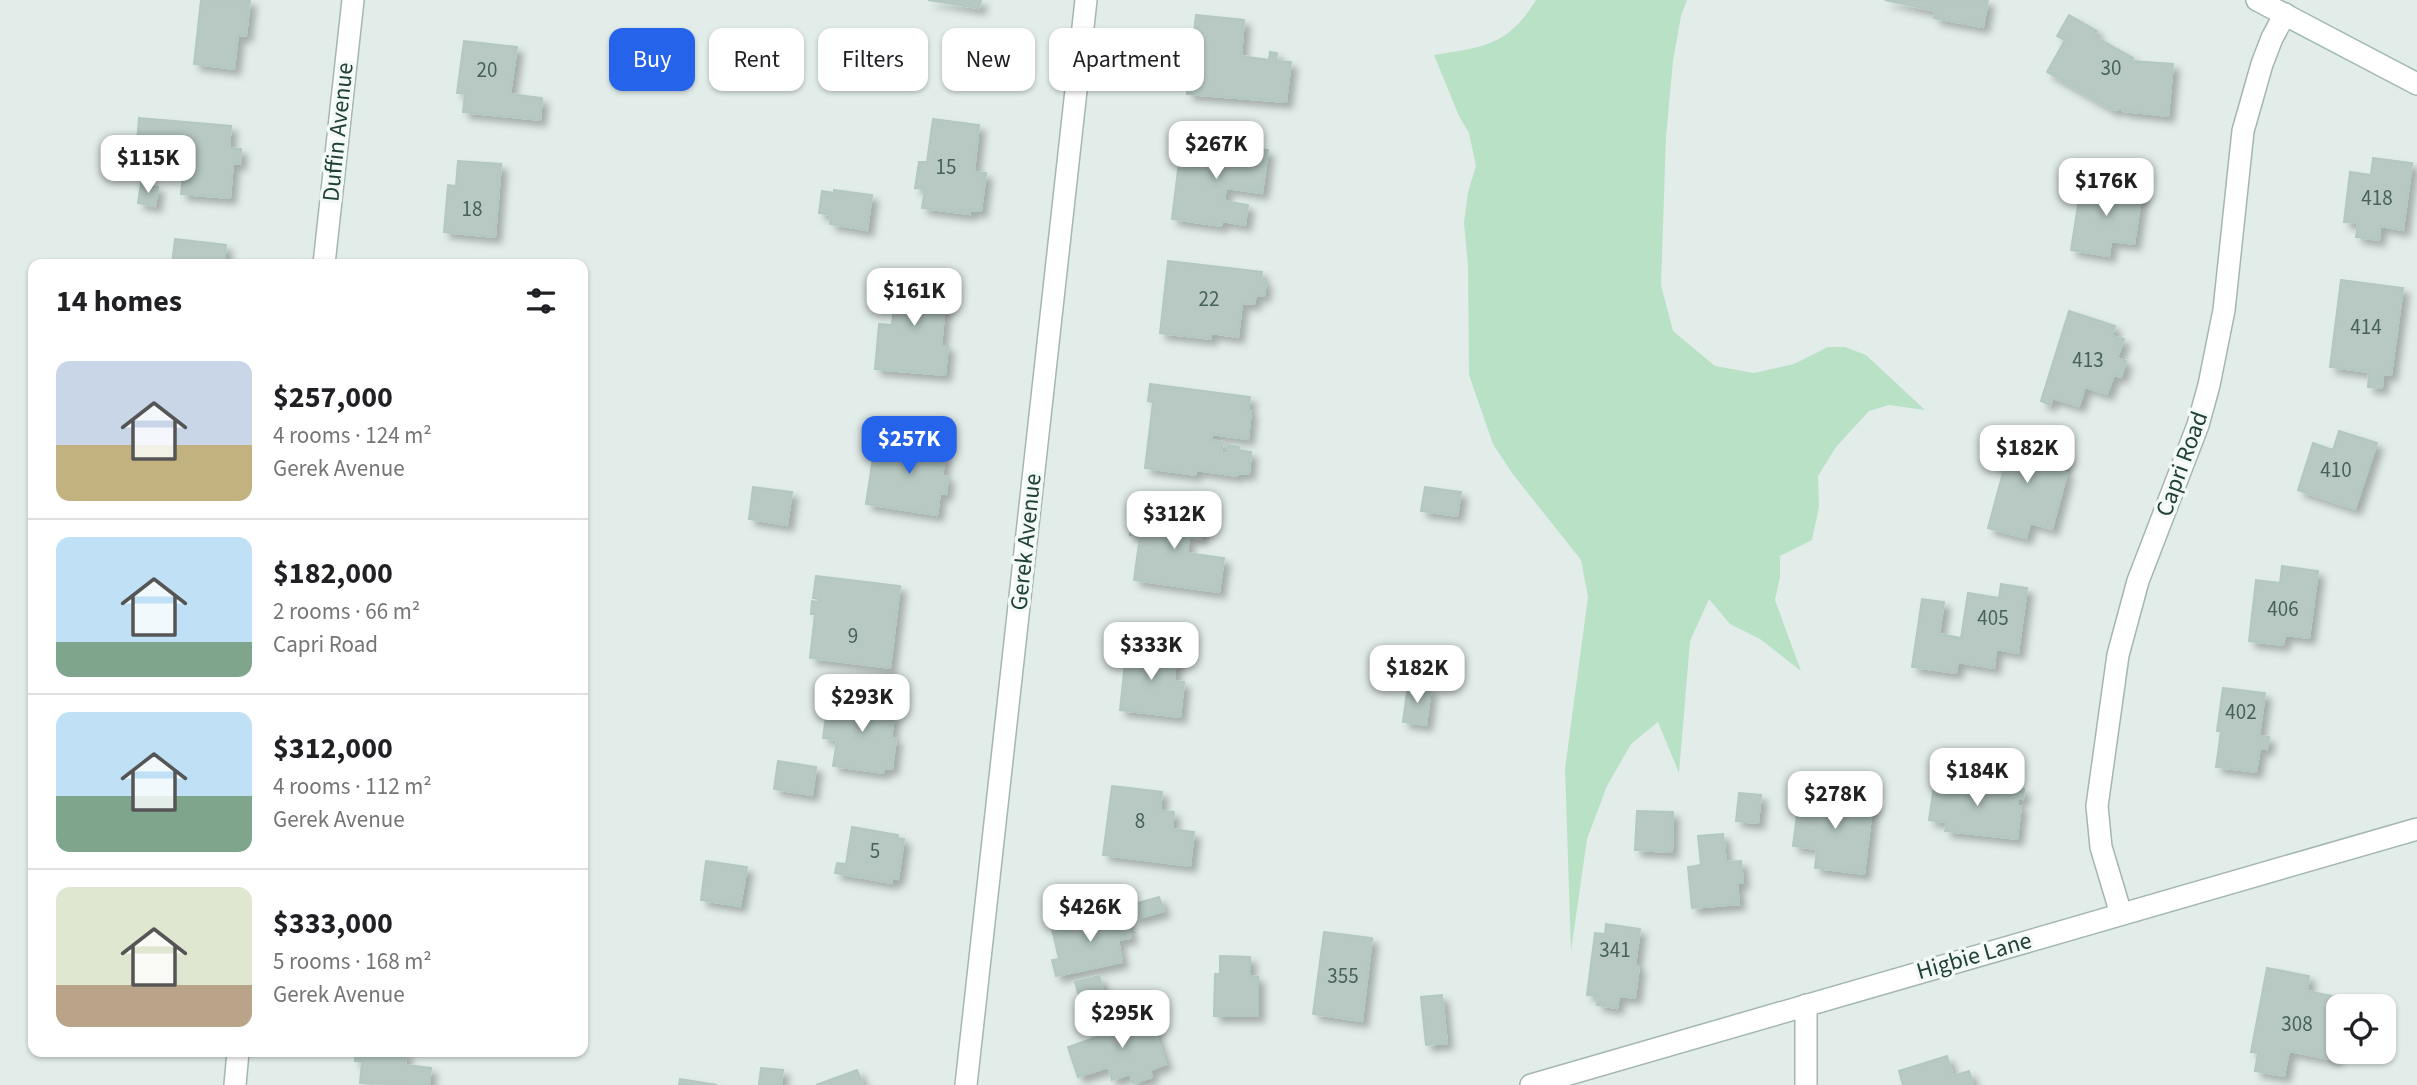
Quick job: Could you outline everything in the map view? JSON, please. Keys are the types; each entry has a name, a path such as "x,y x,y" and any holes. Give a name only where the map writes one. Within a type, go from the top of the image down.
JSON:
{"street":[{"name":"Duffin Avenue","path":"325,259 353,0"},
{"name":"Gerek Avenue","path":"966,1085 1086,0"},
{"path":"2258,0 2417,84"},
{"name":"Capri Road","path":"2120,914 2101,847 2097,806 2118,656 2138,581 2198,425 2209,386 2224,310 2243,131 2262,64 2285,14"},
{"name":"Higbie Lane","path":"1531,1085 2417,829"},
{"path":"1806,1005 1807,1085"},
{"path":"235,1085 238,1057"}],"green space":[{"path":"1536,0 1687,0 1681,16 1673,61 1666,137 1661,285 1673,331 1715,366 1754,373 1794,364 1828,347 1845,347 1866,355 1925,410 1889,405 1869,411 1836,447 1818,476 1819,507 1812,540 1780,556 1780,577 1775,600 1801,671 1760,639 1730,624 1709,599 1690,641 1679,773 1658,722 1631,744 1607,786 1587,839 1571,951 1565,769 1588,597 1581,560 1512,473 1493,444 1469,375 1468,265 1464,223 1468,192 1476,166 1469,133 1459,116 1434,55 1467,50 1493,42 1515,27"}],"building":[{"path":"201,0 250,0 246,36 238,35 234,69 194,64"},
{"path":"928,0 981,0 979,8"},
{"path":"1885,0 1988,0 1983,27 1934,18 1936,11"},
{"path":"1196,15 1244,20 1241,56 1269,60 1270,52 1277,53 1276,61 1291,62 1286,102 1187,94 1187,91 1204,91 1204,28 1195,28"},
{"path":"2069,15 2097,31 2094,36 2133,58 2132,61 2173,64 2168,116 2123,111 2125,108 2113,110 2047,72 2065,40 2057,36"},
{"path":"464,41 517,47 510,94 542,98 540,120 463,112 465,94 457,93"},
{"path":"139,118 231,126 229,148 241,149 240,164 233,163 230,198 181,194 184,165 158,163 158,159 136,157"},
{"path":"933,119 979,125 974,172 986,173 981,211 970,210 970,214 922,208 925,189 915,188 919,162 927,162"},
{"path":"1182,138 1268,150 1262,193 1226,188 1224,201 1248,205 1245,225 1222,221 1221,226 1172,219"},
{"path":"2373,158 2412,163 2403,230 2380,226 2379,240 2356,237 2358,223 2344,222 2350,172 2371,175"},
{"path":"458,161 501,164 495,237 444,232 448,185 456,186"},
{"path":"2111,181 2125,184 2124,189 2142,192 2134,244 2111,241 2109,256 2071,250 2081,186 2109,190"},
{"path":"141,184 158,187 155,206 138,203"},
{"path":"834,190 872,195 867,230 830,224 831,215 819,213 822,191 834,193"},
{"path":"175,239 226,245 225,259 173,259"},
{"path":"1168,261 1262,272 1261,281 1266,282 1264,296 1256,295 1254,304 1242,303 1238,337 1211,333 1211,339 1160,333"},
{"path":"897,271 940,275 938,295 946,296 941,346 948,346 945,375 875,369 879,324 892,325"},
{"path":"2341,280 2403,288 2391,375 2383,374 2382,388 2368,387 2369,372 2330,367"},
{"path":"2069,311 2115,326 2112,336 2124,339 2117,358 2126,361 2121,377 2114,375 2107,394 2085,387 2079,406 2052,398 2050,405 2041,401"},
{"path":"1150,384 1250,397 1248,439 1212,434 1211,440 1223,442 1221,453 1228,454 1228,445 1251,452 1249,474 1238,473 1237,476 1196,470 1195,475 1145,468 1153,402 1148,401"},
{"path":"2005,429 2030,435 2028,443 2068,453 2063,471 2067,473 2052,529 2030,523 2026,538 1988,528 2004,469 1995,467"},
{"path":"904,431 940,437 938,456 945,457 942,476 948,477 946,494 940,493 937,515 866,504 874,451 901,455"},
{"path":"2339,431 2377,443 2355,509 2298,490 2313,443 2333,450"},
{"path":"753,487 792,492 787,525 749,519"},
{"path":"1425,487 1461,492 1457,516 1421,511"},
{"path":"1134,509 1183,515 1183,510 1205,513 1201,539 1189,537 1187,553 1224,558 1219,592 1134,580 1140,536 1130,535"},
{"path":"2282,566 2318,571 2309,638 2285,635 2283,645 2249,641 2256,580 2280,583"},
{"path":"816,576 900,586 890,668 810,658 815,614 811,614 812,601 818,602 819,599 813,598"},
{"path":"2001,584 2027,588 2018,653 1996,649 1994,668 1958,662 1956,673 1912,667 1922,599 1944,602 1939,634 1961,638 1968,593 1999,598"},
{"path":"1127,644 1177,650 1174,681 1184,682 1180,717 1120,710"},
{"path":"1408,685 1431,689 1426,725 1403,722"},
{"path":"2223,688 2265,693 2259,736 2269,737 2267,749 2260,748 2256,772 2216,767 2221,731 2217,731"},
{"path":"842,692 884,698 882,714 894,716 891,738 896,738 892,769 884,768 883,773 833,766 837,740 823,738 826,716 839,718"},
{"path":"778,761 816,767 812,795 774,789"},
{"path":"1935,779 2024,789 2023,799 2018,798 2017,806 2021,806 2017,839 1945,831 1947,822 1929,820"},
{"path":"1112,786 1162,792 1160,811 1174,812 1172,829 1194,832 1190,866 1103,855"},
{"path":"1800,792 1873,801 1864,874 1815,868 1817,849 1793,846"},
{"path":"1739,793 1761,795 1758,823 1736,821"},
{"path":"1637,811 1673,812 1672,852 1635,850"},
{"path":"852,827 898,835 897,838 904,839 898,879 892,878 892,883 835,873 837,863 846,864"},
{"path":"1723,834 1726,862 1741,861 1743,883 1737,883 1739,904 1692,908 1688,867 1701,865 1698,836"},
{"path":"706,861 747,867 740,906 701,900"},
{"path":"1159,897 1164,911 1135,919 1131,905"},
{"path":"1126,914 1131,938 1118,940 1122,962 1056,976 1052,960 1059,959 1052,929"},
{"path":"1606,924 1640,929 1635,966 1639,966 1635,998 1619,996 1617,1008 1597,1005 1598,996 1587,995 1595,933 1605,934"},
{"path":"1324,932 1372,938 1362,1021 1313,1014"},
{"path":"1220,956 1250,957 1250,976 1258,977 1258,1016 1214,1016 1215,974 1220,974"},
{"path":"2267,968 2309,976 2307,991 2326,995 2326,1058 2289,1051 2284,1076 2255,1071 2258,1053 2251,1052"},
{"path":"1099,976 1103,990 1079,996 1075,982"},
{"path":"1442,995 1447,1043 1426,1045 1421,997"},
{"path":"1147,1008 1166,1064 1150,1070 1152,1077 1133,1083 1130,1074 1112,1080 1108,1067 1078,1077 1068,1047 1117,1030 1114,1020"},
{"path":"1947,1056 1953,1076 1969,1071 1973,1085 1903,1085 1899,1071"},
{"path":"355,1057 406,1057 405,1065 431,1068 429,1085 360,1083 362,1062 355,1061"},
{"path":"761,1068 783,1070 781,1085 759,1085"},
{"path":"857,1070 863,1085 816,1085"},
{"path":"680,1079 717,1085 679,1085"}]}
